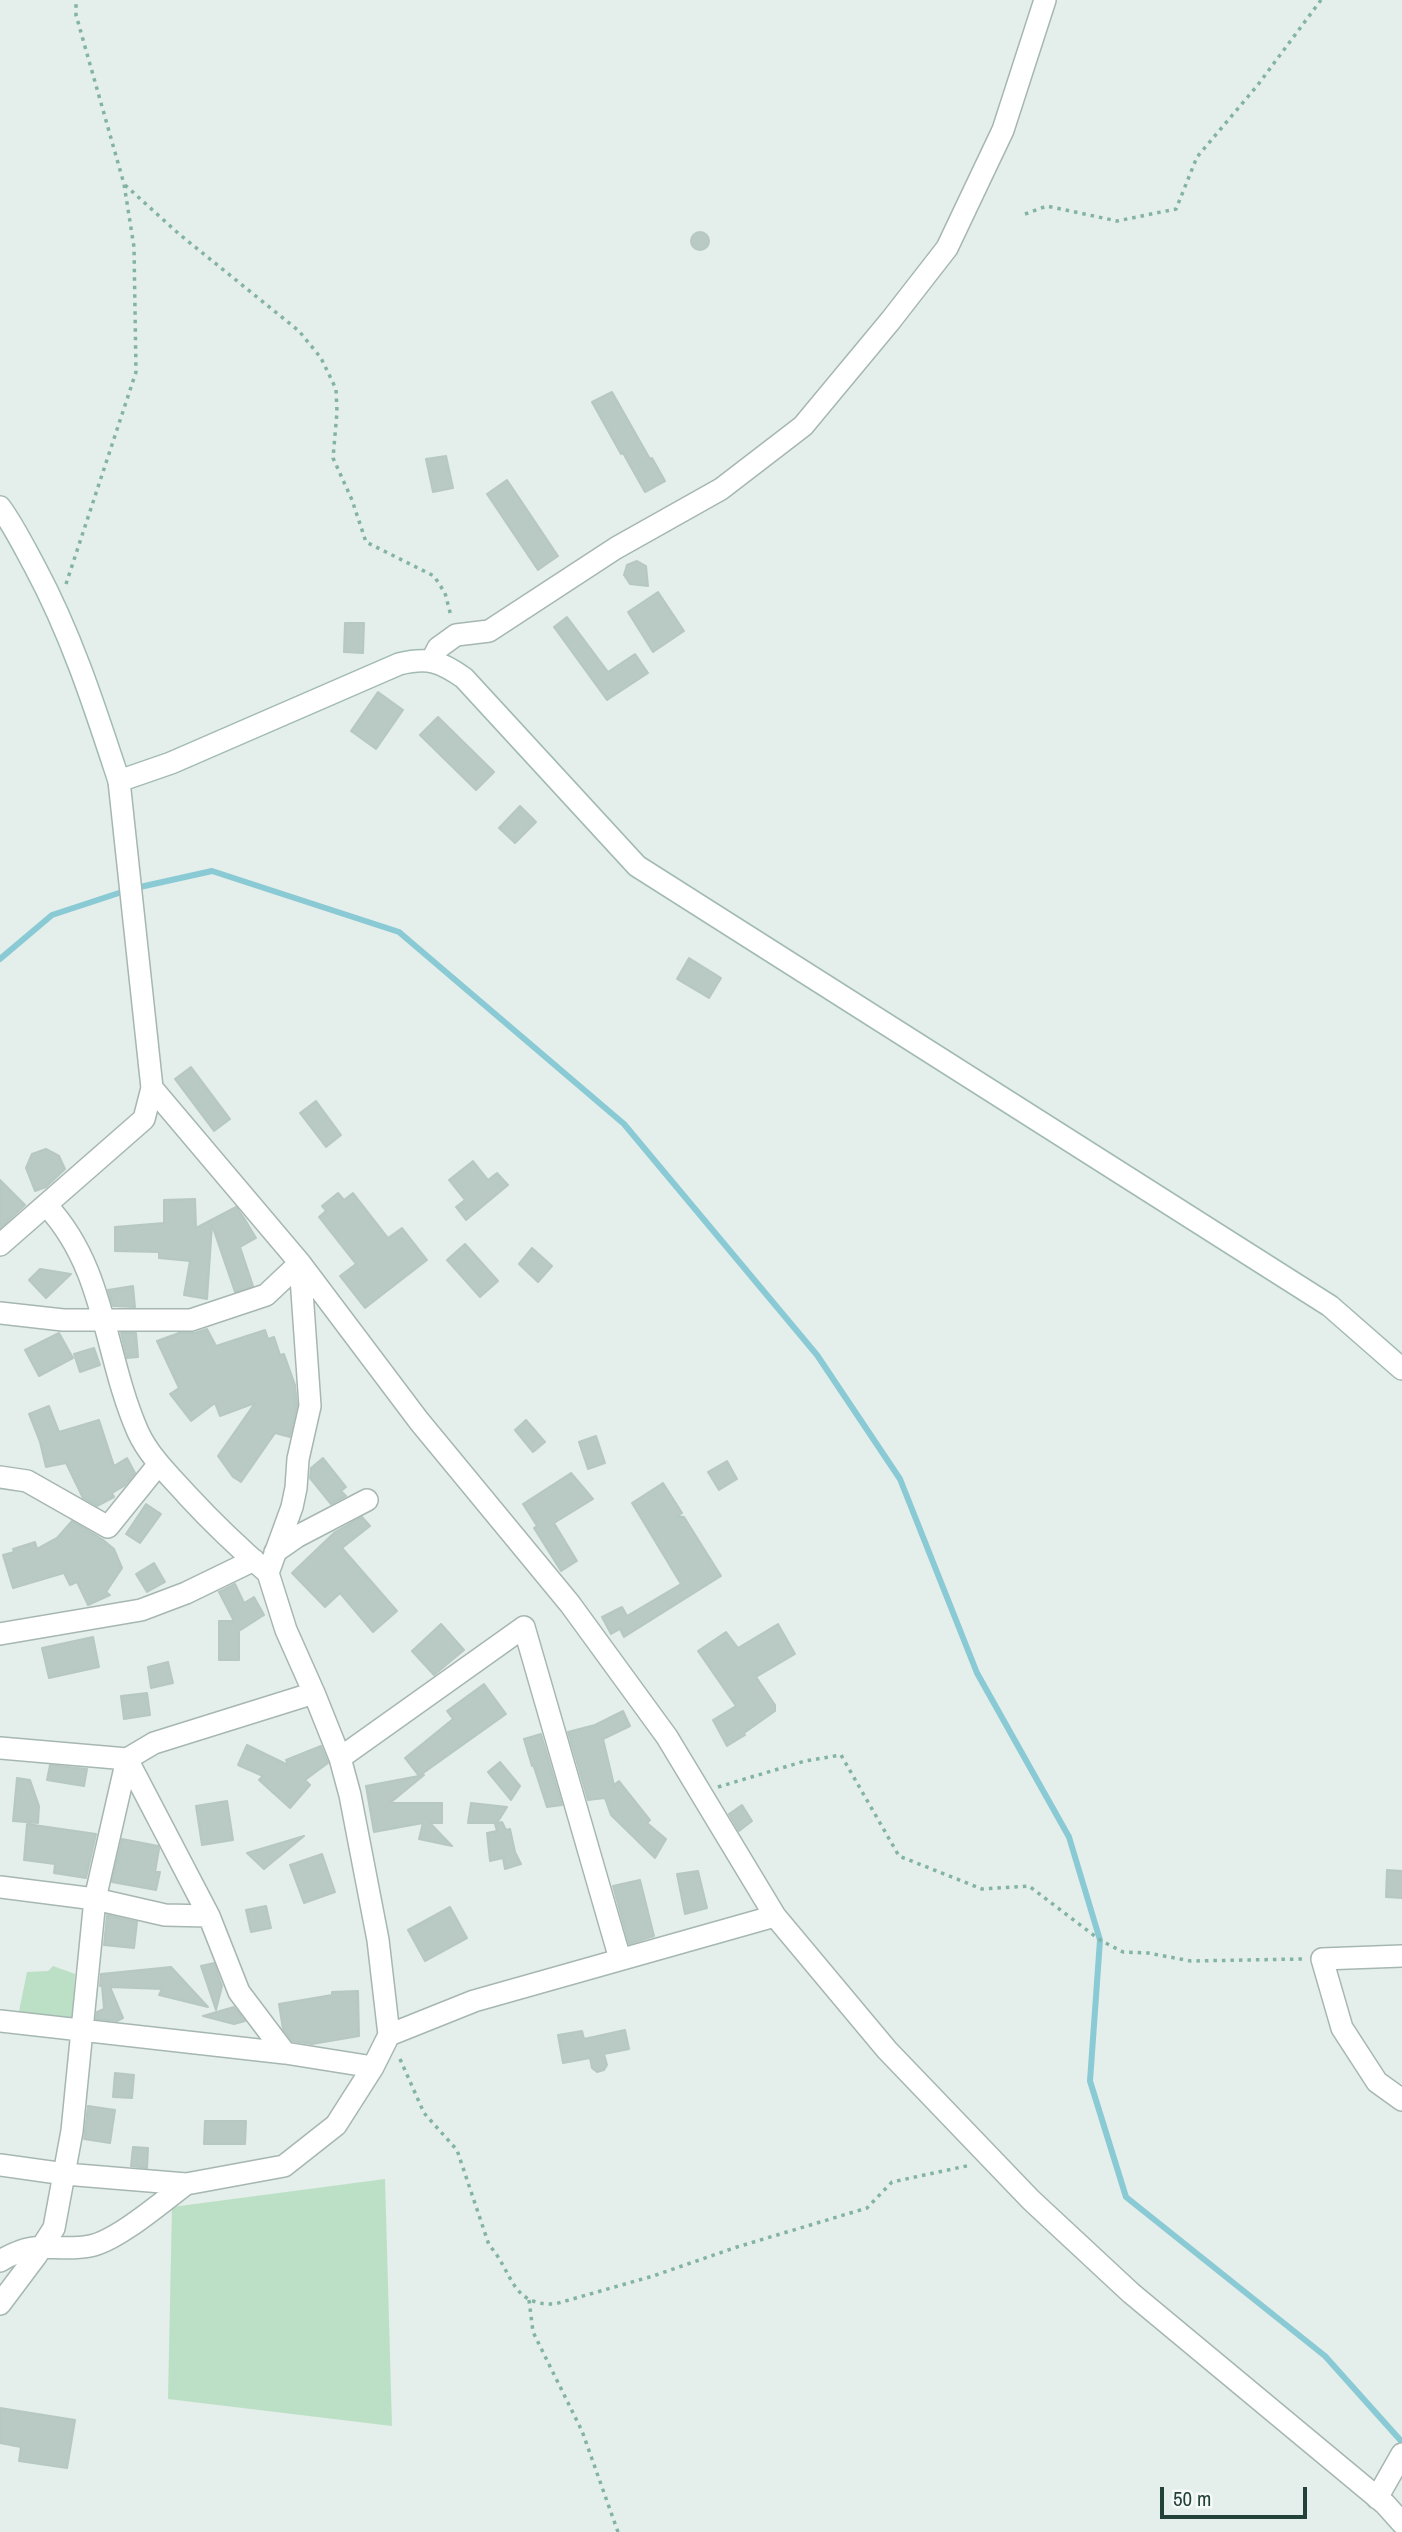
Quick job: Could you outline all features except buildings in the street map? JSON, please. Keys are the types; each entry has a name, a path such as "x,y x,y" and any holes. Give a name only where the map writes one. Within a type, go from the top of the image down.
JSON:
{"street":[{"path":"432,660 439,648 456,635 489,631 616,548 721,489 803,426 947,248 1003,130 1045,0"},
{"path":"0,508 12,523 58,609 90,691 119,781 152,1088 144,1119 47,1206 0,1244"},
{"path":"119,781 171,763 373,673 417,659 432,660 447,666 464,678 637,866 1330,1306 1402,1369"},
{"path":"152,1088 300,1264 419,1421 570,1604 667,1737 775,1916 887,2050 1031,2200 1131,2293 1377,2498 1402,2524"},
{"path":"0,2165 65,2174 186,2183 284,2166 336,2125 373,2067 389,2035 378,1940 350,1795 340,1758 314,1693 261,1567 204,1514 158,1465 138,1433 124,1395 85,1260 63,1224 47,1206"},
{"path":"0,1313 63,1320 191,1320 267,1295 300,1264"},
{"path":"275,1552 292,1507 298,1459 310,1406 300,1264"},
{"path":"0,1477 27,1481 108,1527 158,1465"},
{"path":"0,1634 141,1610 261,1567 275,1552 298,1536 367,1500"},
{"path":"340,1758 524,1627 620,1959"},
{"path":"0,1748 127,1759 154,1743 314,1693"},
{"path":"0,2304 22,2277 54,2228 72,2132 95,1899 127,1759"},
{"path":"127,1759 209,1916 239,1992 285,2053"},
{"path":"0,1887 95,1899 165,1915 209,1916"},
{"path":"389,2035 474,2001 775,1916"},
{"path":"1402,1956 1322,1959 1342,2028 1377,2082 1402,2100"},
{"path":"0,2021 285,2053 373,2067"},
{"path":"0,2261 17,2251 42,2245 92,2246 116,2235 186,2183"},
{"path":"1377,2498 1402,2454"}],"path":[{"path":"58,609 136,372 134,247 124,184 76,15 76,0"},
{"path":"1025,214 1047,206 1117,221 1176,209 1197,157 1257,86 1321,0"},
{"path":"124,184 179,234 299,331 321,358 337,389 333,458 352,500 366,542 434,576 445,593 456,635"},
{"path":"701,1793 806,1761 841,1755 899,1856 982,1889 1029,1886 1100,1940 1123,1952 1148,1953 1191,1961 1322,1959"},
{"path":"389,2035 424,2113 457,2150 489,2245 519,2294 541,2304 555,2304 653,2276 737,2247 867,2208 892,2182 992,2160"},
{"path":"529,2300 533,2332 582,2431 618,2532"}],"green space":[{"path":"53,1966 75,1974 72,2028 18,2016 27,1972 48,1971"},
{"path":"385,2179 392,2426 168,2399 172,2207"}],"waterway":[{"path":"0,959 52,915 131,889 212,871 399,932 624,1124 817,1355 900,1479 977,1673 1069,1837 1100,1940 1090,2081 1126,2197 1325,2356 1402,2442"}]}
